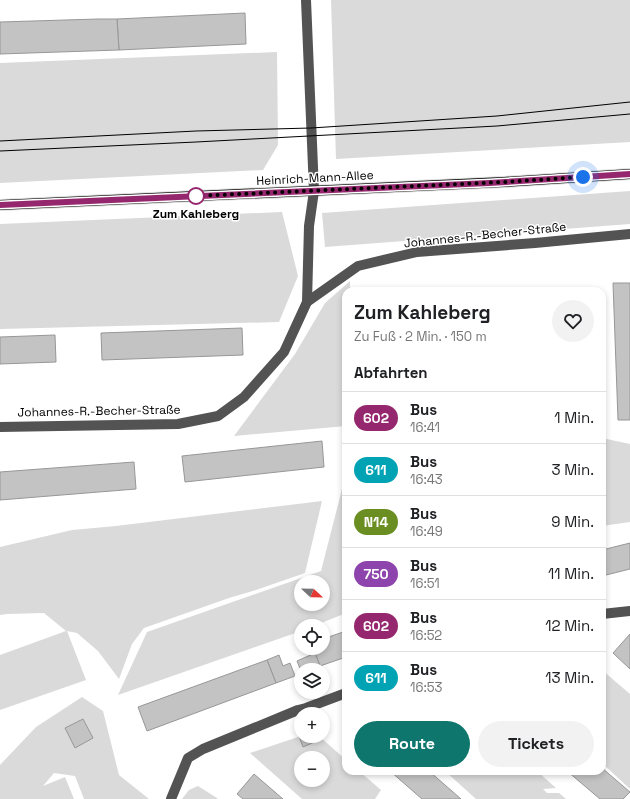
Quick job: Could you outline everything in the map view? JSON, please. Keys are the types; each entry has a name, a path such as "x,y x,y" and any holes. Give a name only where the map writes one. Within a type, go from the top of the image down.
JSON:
{"main road":[{"name":"Heinrich-Mann-Allee","path":"0,205 504,182 630,174"}],"street":[{"path":"306,0 314,191"},
{"name":"Johannes-R.-Becher-Straße","path":"0,427 178,424 218,416 244,398 284,352 307,302 309,226 314,191"},
{"name":"Johannes-R.-Becher-Straße","path":"307,302 358,266 417,252 630,234"},
{"path":"606,614 630,611"},
{"path":"171,799 188,758 203,749 298,710 342,694"}],"shaded area":[{"path":"331,0 630,0 630,142 336,159"},
{"path":"277,52 278,145 263,170 0,183 0,63"},
{"path":"630,191 630,224 325,247 322,213"},
{"path":"282,212 298,276 279,322 0,329 0,224"},
{"path":"350,281 350,287 343,287"},
{"path":"342,288 342,426 234,436 295,354 325,303"},
{"path":"606,439 630,444 630,522 606,525"},
{"path":"342,489 342,615 330,620 294,619 294,633 118,695 147,632 294,580 294,611 330,611 330,575 310,575 321,571"},
{"path":"322,501 305,573 294,575 294,577 144,628 132,644 119,679 98,651 77,633 67,631 86,680 0,710 0,655 66,631 44,613 0,615 0,547 72,530"},
{"path":"606,673 630,694 630,789 606,767"},
{"path":"82,697 103,711 119,775 149,799 84,799 75,776 54,773 43,786 65,777 74,799 0,799 0,765 36,727"},
{"path":"294,738 294,743 327,743 342,756 342,775 364,775 381,790 375,799 302,799 250,753"},
{"path":"449,775 541,775 556,788 543,789 547,793 559,793 566,799 476,799"},
{"path":"198,786 218,799 182,799 189,790"}],"building":[{"path":"245,13 246,44 119,50 117,19"},
{"path":"117,19 119,50 0,54 0,22"},
{"path":"613,283 630,283 630,420 618,420"},
{"path":"242,328 243,355 102,360 101,333"},
{"path":"55,335 56,362 0,364 0,337"},
{"path":"322,441 324,467 185,482 182,456"},
{"path":"134,462 136,489 0,500 0,472"},
{"path":"630,543 630,569 606,575 606,549"},
{"path":"342,632 342,658 329,663 319,663 316,655 330,655 330,637"},
{"path":"630,634 630,669 613,653"},
{"path":"279,655 283,666 290,663 294,676 276,683 267,660"},
{"path":"310,655 316,655 319,663 298,663 297,661"},
{"path":"267,660 276,683 147,731 138,707"},
{"path":"83,719 93,738 75,748 65,728"},
{"path":"302,743 312,743 303,747"},
{"path":"606,771 630,792 623,799 600,799 572,775 606,775"},
{"path":"254,774 283,799 243,799 237,794"},
{"path":"395,775 434,775 461,799 422,799"}],"tram line":[{"path":"0,141 196,131 311,128 497,116 630,102"},
{"path":"0,151 497,126 630,114"}],"bus line":[{"name":"602","path":"0,205 489,183 630,174"}],"place":[{"name":"Zum Kahleberg","path":"196,196"}],"route":[{"path":"196,196 583,177"}]}
